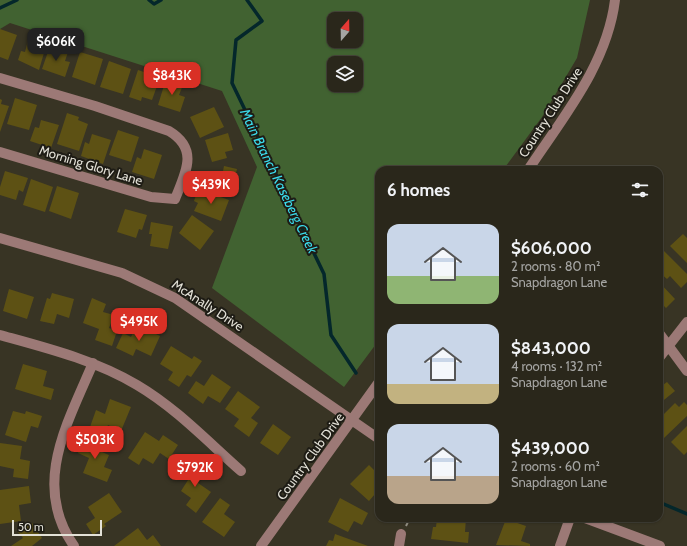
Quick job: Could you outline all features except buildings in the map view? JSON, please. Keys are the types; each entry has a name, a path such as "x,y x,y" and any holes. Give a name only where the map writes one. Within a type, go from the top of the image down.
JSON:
{"street":[{"name":"Country Club Drive","path":"531,166 582,90 592,71 606,36 615,0"},
{"name":"Morning Glory Lane","path":"0,78 95,106 169,131 180,138 188,156 188,164 175,199 151,197 0,152"},
{"name":"McAnally Drive","path":"0,238 122,273 158,289 196,311 375,436"},
{"path":"663,353 687,322"},
{"path":"0,335 62,352 93,364 137,385 161,401 241,471"},
{"path":"663,338 687,371"},
{"path":"74,546 62,524 55,500 54,472 62,437 93,364"},
{"name":"Country Club Drive","path":"261,546 375,388"},
{"path":"560,546 569,522"},
{"path":"596,522 660,546"},
{"path":"399,546 401,534"}],"green space":[{"path":"0,0 590,0 577,58 542,117 506,166 375,166 375,345 344,387 212,288 257,167 222,91 10,23 0,29"}],"waterway":[{"name":"Main Branch Kaseberg Creek","path":"0,8 17,0"},
{"name":"Main Branch Kaseberg Creek","path":"149,0 154,4 161,0"},
{"name":"Main Branch Kaseberg Creek","path":"247,0 262,21 236,40 232,83 324,274 331,335 356,373"},
{"name":"Main Branch Kaseberg Creek","path":"663,504 687,514"}]}
